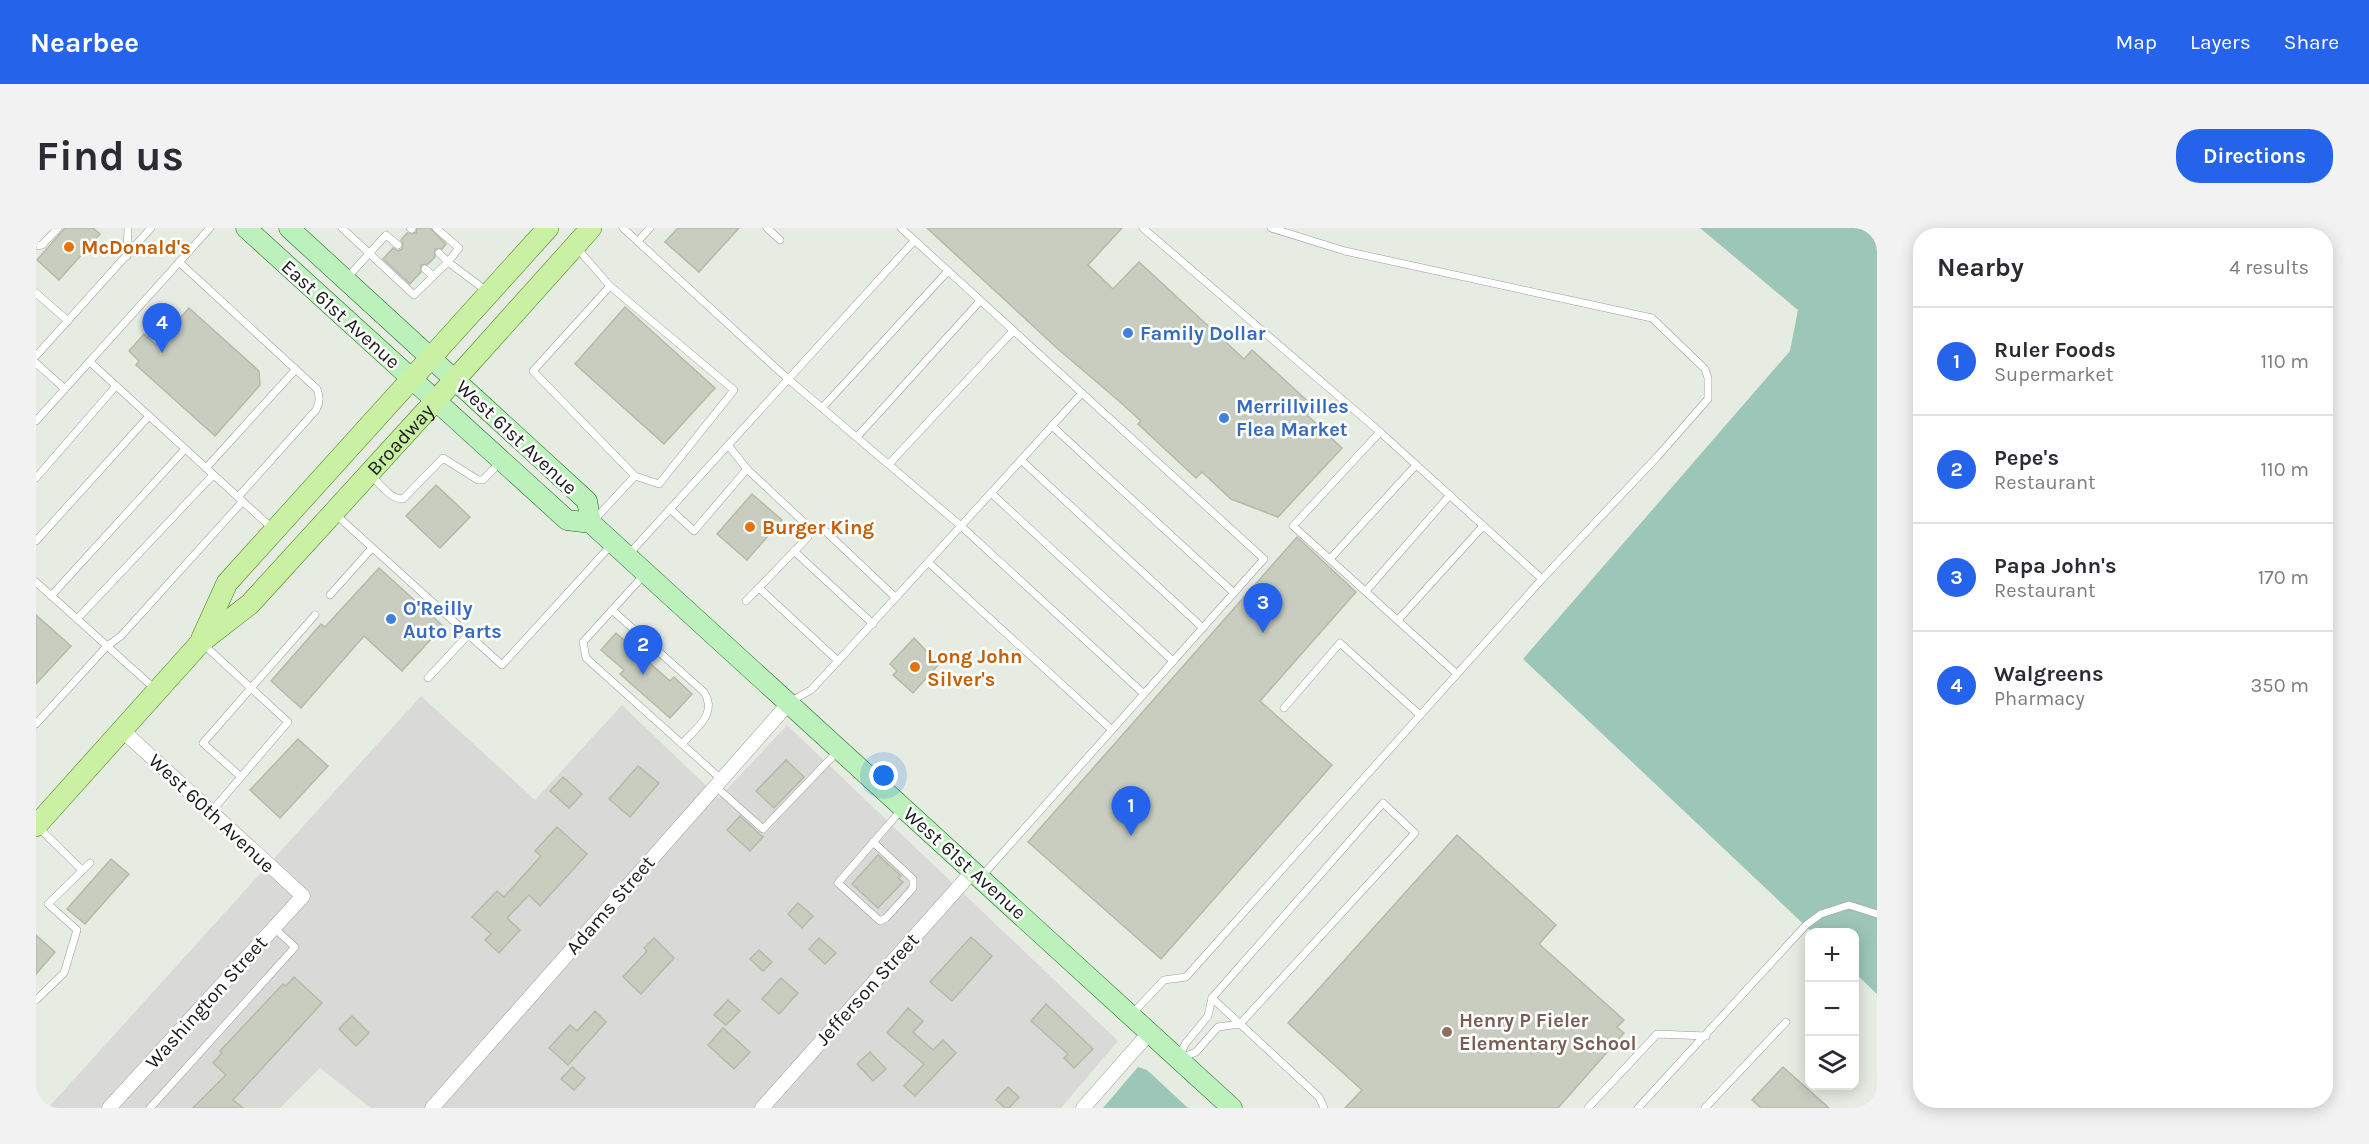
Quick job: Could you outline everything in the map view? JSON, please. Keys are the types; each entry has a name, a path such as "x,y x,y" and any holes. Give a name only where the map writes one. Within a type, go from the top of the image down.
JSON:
{"main road":[{"name":"East 61st Avenue","path":"246,228 435,400"},
{"name":"East 61st Avenue","path":"289,228 432,359"},
{"name":"Broadway","path":"201,642 227,583 432,359 548,228"},
{"name":"Broadway","path":"36,825 201,642 250,604 591,228"},
{"name":"West 61st Avenue","path":"432,359 587,501 591,523"},
{"name":"West 61st Avenue","path":"435,400 567,520 591,523 1232,1108"}],"street":[{"name":"Adams Street","path":"432,1108 789,703"},
{"name":"West 60th Avenue","path":"122,730 303,896"},
{"name":"Jefferson Street","path":"762,1108 977,874"},
{"name":"Washington Street","path":"109,1108 303,896"},
{"path":"1083,1108 1150,1032"}],"lane":[{"path":"36,236 43,228"},
{"path":"36,246 42,245 58,228"},
{"path":"36,356 151,228"},
{"path":"36,422 210,228"},
{"path":"342,228 414,295 459,248 436,228"},
{"path":"346,280 392,228"},
{"path":"623,228 788,379 961,526 1144,694"},
{"path":"638,241 650,228"},
{"path":"768,228 780,240"},
{"path":"901,228 1264,560 1112,730 977,874"},
{"path":"1143,228 1380,432 1542,579"},
{"path":"1131,1015 1164,980 1186,977 1542,579 1657,457 1708,399 1708,378 1705,369 1652,318 1345,251 1271,228"},
{"path":"127,256 129,229"},
{"path":"386,235 398,245"},
{"path":"333,511 502,665 620,549 670,508 915,241"},
{"path":"575,246 610,286 734,390 659,484 635,476 533,371 610,286"},
{"path":"439,253 490,293"},
{"path":"36,724 107,646 121,636 240,500 319,405 317,389 179,262"},
{"path":"425,269 433,276"},
{"path":"822,408 948,271"},
{"path":"36,292 68,321"},
{"path":"857,437 980,301"},
{"path":"889,464 1013,331"},
{"path":"90,362 274,531"},
{"path":"36,363 65,389"},
{"path":"206,468 296,369"},
{"path":"36,478 116,386"},
{"path":"789,703 811,690 838,662 1082,393"},
{"path":"36,541 149,416"},
{"path":"1052,426 1234,593"},
{"path":"1380,432 1293,526 1457,674"},
{"path":"728,445 747,469 810,528"},
{"path":"51,596 185,449"},
{"path":"368,473 397,499 403,498 443,458 478,480 483,480 501,462"},
{"path":"1021,460 1203,628"},
{"path":"1330,559 1416,465"},
{"path":"670,508 694,531 747,469"},
{"path":"77,619 213,475"},
{"path":"591,523 635,476"},
{"path":"991,493 1173,661"},
{"path":"1366,591 1450,495"},
{"path":"810,528 820,526 896,598"},
{"path":"1398,620 1483,526"},
{"path":"746,601 808,537 810,528"},
{"path":"330,595 372,548"},
{"path":"794,551 873,624"},
{"path":"928,562 1112,730"},
{"path":"646,573 582,642 586,658 682,744 763,829 839,749"},
{"path":"36,582 157,690"},
{"path":"759,588 838,662"},
{"path":"612,610 704,692 710,702 710,712 682,744"},
{"path":"241,777 203,743 315,615"},
{"path":"428,678 468,635"},
{"path":"201,642 288,722 211,812"},
{"path":"1284,708 1340,643 1420,715"},
{"path":"1383,803 1415,833 1240,1024 1218,1027 1196,1052 1179,1059 1185,1044 1208,1016 1212,998 1383,803"},
{"path":"873,842 913,879 913,888 886,918 880,921 837,882 903,807"},
{"path":"36,825 82,870"},
{"path":"36,1000 64,973 77,930 48,904 90,863"},
{"path":"1638,1108 1806,925 1821,914 1849,904 1877,914"},
{"path":"150,1108 295,947 274,928"},
{"path":"1212,998 1319,1097 1324,1108"},
{"path":"1705,1108 1785,1022"},
{"path":"1588,1108 1657,1034 1706,1036"}],"shaded area":[{"path":"1700,228 1877,228 1877,994 1859,977 1859,928 1808,928 1523,659 1790,351 1798,310"},
{"path":"421,696 535,800 622,705 719,798 787,725 1118,1041 1061,1108 371,1108 320,1068 280,1108 48,1108"},
{"path":"1138,1067 1147,1070 1188,1108 1103,1108"}],"building":[{"name":"McDonald's","path":"65,228 93,228 100,234 59,280 37,260"},
{"path":"417,228 430,228 446,244 442,249 435,249 435,257 428,264 421,265 421,272 410,284 383,259 393,248 398,251 402,249 401,240 407,233 416,233"},
{"path":"678,228 739,228 699,272 665,242"},
{"path":"927,228 1122,228 1088,265 1113,289 1139,262 1244,359 1252,350 1314,407 1307,415 1342,448 1278,517 1231,499 1202,472 1196,478 1138,424 1141,421 1058,349"},
{"path":"625,307 715,388 664,444 575,364"},
{"path":"189,308 259,371 260,385 215,436 136,365 139,361 129,351 144,334 156,345"},
{"path":"436,485 470,517 440,548 406,516"},
{"name":"Burger King","path":"752,494 782,520 747,560 717,534"},
{"path":"1297,537 1356,592 1260,701 1332,765 1161,959 1028,842"},
{"path":"379,568 443,626 402,671 364,636 301,708 271,681 321,624 325,627"},
{"path":"36,615 71,646 36,684"},
{"path":"616,633 670,681 674,677 692,694 670,718 620,674 624,670 601,650"},
{"name":"Long John Silver's","path":"914,638 939,664 913,693 893,675 897,671 890,664"},
{"path":"298,739 328,766 280,818 250,790"},
{"path":"786,760 804,777 774,808 756,791"},
{"path":"638,766 659,783 630,817 609,799"},
{"path":"563,777 582,794 569,808 550,791"},
{"path":"740,816 763,837 750,851 727,830"},
{"path":"557,827 587,854 540,906 529,895 507,918 520,930 499,953 485,940 491,934 472,917 497,891 504,897 541,856 535,851"},
{"path":"1457,835 1556,925 1539,944 1624,1020 1617,1027 1624,1033 1558,1108 1345,1108 1362,1090 1288,1023"},
{"path":"878,855 901,876 898,878 903,882 878,908 852,884"},
{"path":"111,859 129,874 85,924 67,909"},
{"path":"798,903 813,916 802,928 788,914"},
{"path":"36,935 55,952 36,974"},
{"path":"971,937 992,956 952,1001 930,982"},
{"path":"654,938 674,958 641,994 623,977 647,951 644,948"},
{"path":"819,938 836,953 825,964 809,949"},
{"path":"759,950 772,962 763,971 750,959"},
{"path":"294,977 322,1003 233,1100 243,1108 193,1108 226,1075 213,1063 222,1053 220,1051 283,984 286,986"},
{"path":"781,978 798,993 779,1014 762,999"},
{"path":"728,1000 740,1011 726,1025 714,1015"},
{"path":"1046,1004 1093,1049 1074,1068 1064,1058 1068,1054 1031,1021"},
{"path":"908,1008 923,1021 913,1032 933,1050 943,1040 956,1053 915,1096 904,1086 924,1064 887,1033"},
{"path":"595,1011 606,1022 568,1065 549,1048 570,1025 577,1031"},
{"path":"352,1016 369,1033 356,1046 339,1029"},
{"path":"723,1028 750,1052 734,1069 708,1045"},
{"path":"870,1052 886,1069 873,1081 857,1064"},
{"path":"572,1067 585,1078 574,1090 561,1079"},
{"path":"1783,1067 1805,1087 1805,1090 1809,1090 1829,1108 1761,1108 1752,1100"},
{"path":"1008,1087 1019,1097 1009,1108 1005,1108 996,1100"}],"place":[{"name":"McDonald's","path":"69,247"},
{"name":"Family Dollar","path":"1128,333"},
{"name":"Walgreens","path":"162,353"},
{"name":"Merrillvilles Flea Market","path":"1224,418"},
{"name":"Burger King","path":"750,527"},
{"name":"O'Reilly Auto Parts","path":"391,619"},
{"name":"Papa John's","path":"1263,633"},
{"name":"Long John Silver's","path":"915,667"},
{"name":"Pepe's","path":"643,675"},
{"name":"Ruler Foods","path":"1131,836"},
{"name":"Henry P Fieler Elementary School","path":"1447,1032"}]}
